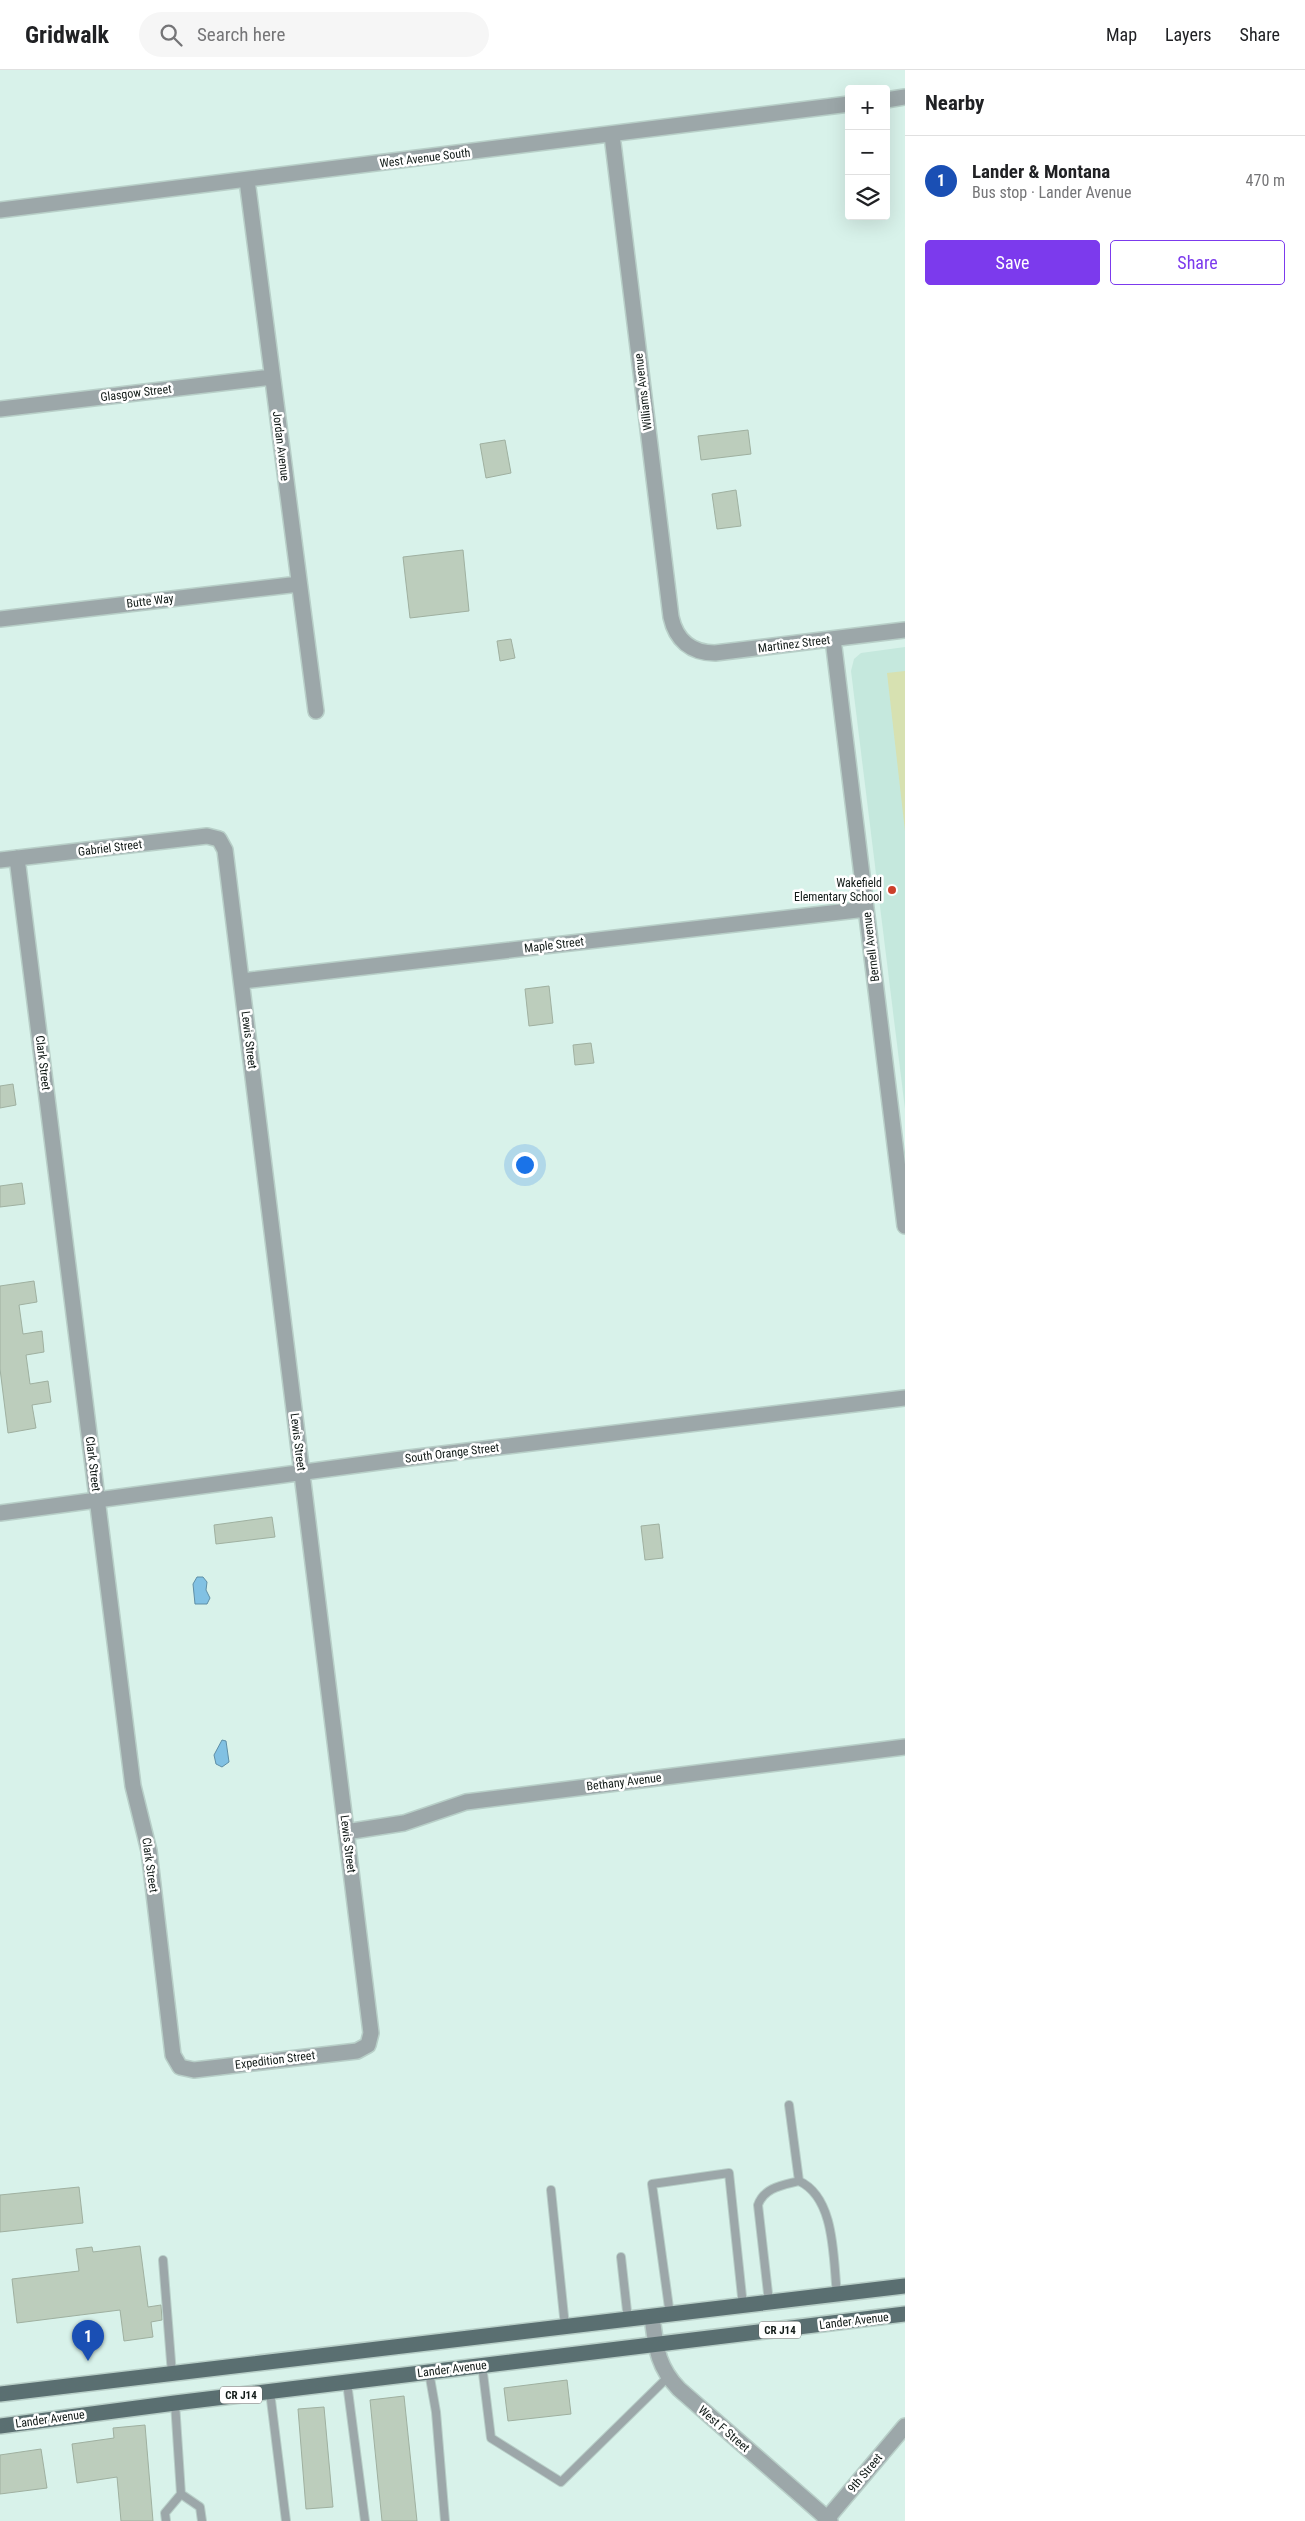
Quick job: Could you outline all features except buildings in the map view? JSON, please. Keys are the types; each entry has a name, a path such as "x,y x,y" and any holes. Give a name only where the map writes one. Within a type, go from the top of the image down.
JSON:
{"main road":[{"name":"CR J14","path":"0,2394 905,2286"},
{"name":"Lander Avenue","path":"0,2426 905,2314"}],"street":[{"path":"890,99 905,97"},
{"name":"West Avenue South","path":"0,210 845,105"},
{"name":"Williams Avenue","path":"612,135 671,616 676,633 686,645"},
{"name":"Jordan Avenue","path":"247,180 316,712"},
{"name":"Glasgow Street","path":"0,409 272,377"},
{"name":"Butte Way","path":"0,619 299,584"},
{"name":"Martinez Street","path":"686,645 699,652 715,653 905,630"},
{"name":"Bernell Avenue","path":"833,639 905,1226"},
{"name":"Gabriel Street","path":"0,860 207,836 219,840"},
{"name":"Lewis Street","path":"219,840 225,850 242,981 371,2033 368,2045"},
{"name":"Clark Street","path":"17,858 133,1786 148,1851 173,2055 180,2067"},
{"name":"Maple Street","path":"242,981 866,909"},
{"name":"South Orange Street","path":"0,1513 302,1472 905,1398"},
{"name":"Bethany Avenue","path":"346,1832 404,1823 466,1802 905,1747"},
{"name":"Expedition Street","path":"180,2067 194,2070 357,2051 368,2045"},
{"name":"West F Street","path":"652,2317 660,2364 668,2377 679,2389 827,2520"},
{"name":"9th Street","path":"827,2520 905,2426"}],"lane":[{"path":"789,2105 799,2181"},
{"path":"670,2315 652,2184 729,2173 743,2306"},
{"path":"769,2302 758,2205 760,2199 769,2191 799,2181 809,2187 826,2211 837,2294"},
{"path":"550,2190 565,2326"},
{"path":"621,2257 628,2320"},
{"path":"163,2260 172,2374"},
{"path":"482,2366 492,2438 561,2482 668,2377"},
{"path":"429,2372 436,2412 445,2521"},
{"path":"347,2383 365,2521"},
{"path":"270,2392 286,2521"},
{"path":"166,2521 165,2513 181,2494 175,2403"},
{"path":"181,2494 200,2507 202,2521"}],"shaded area":[{"name":"Wakefield Elementary School","path":"905,647 905,1109 851,671 854,659 861,653"}],"green space":[{"path":"905,671 905,831 887,673"}],"water":[{"path":"197,1577 203,1577 207,1582 206,1590 210,1598 207,1604 195,1604 193,1584"},
{"path":"222,1740 226,1741 229,1762 222,1767 216,1764 214,1755"}],"place":[{"name":"Wakefield Elementary School","path":"892,890"},
{"name":"Lander & Montana","path":"88,2361"}]}
